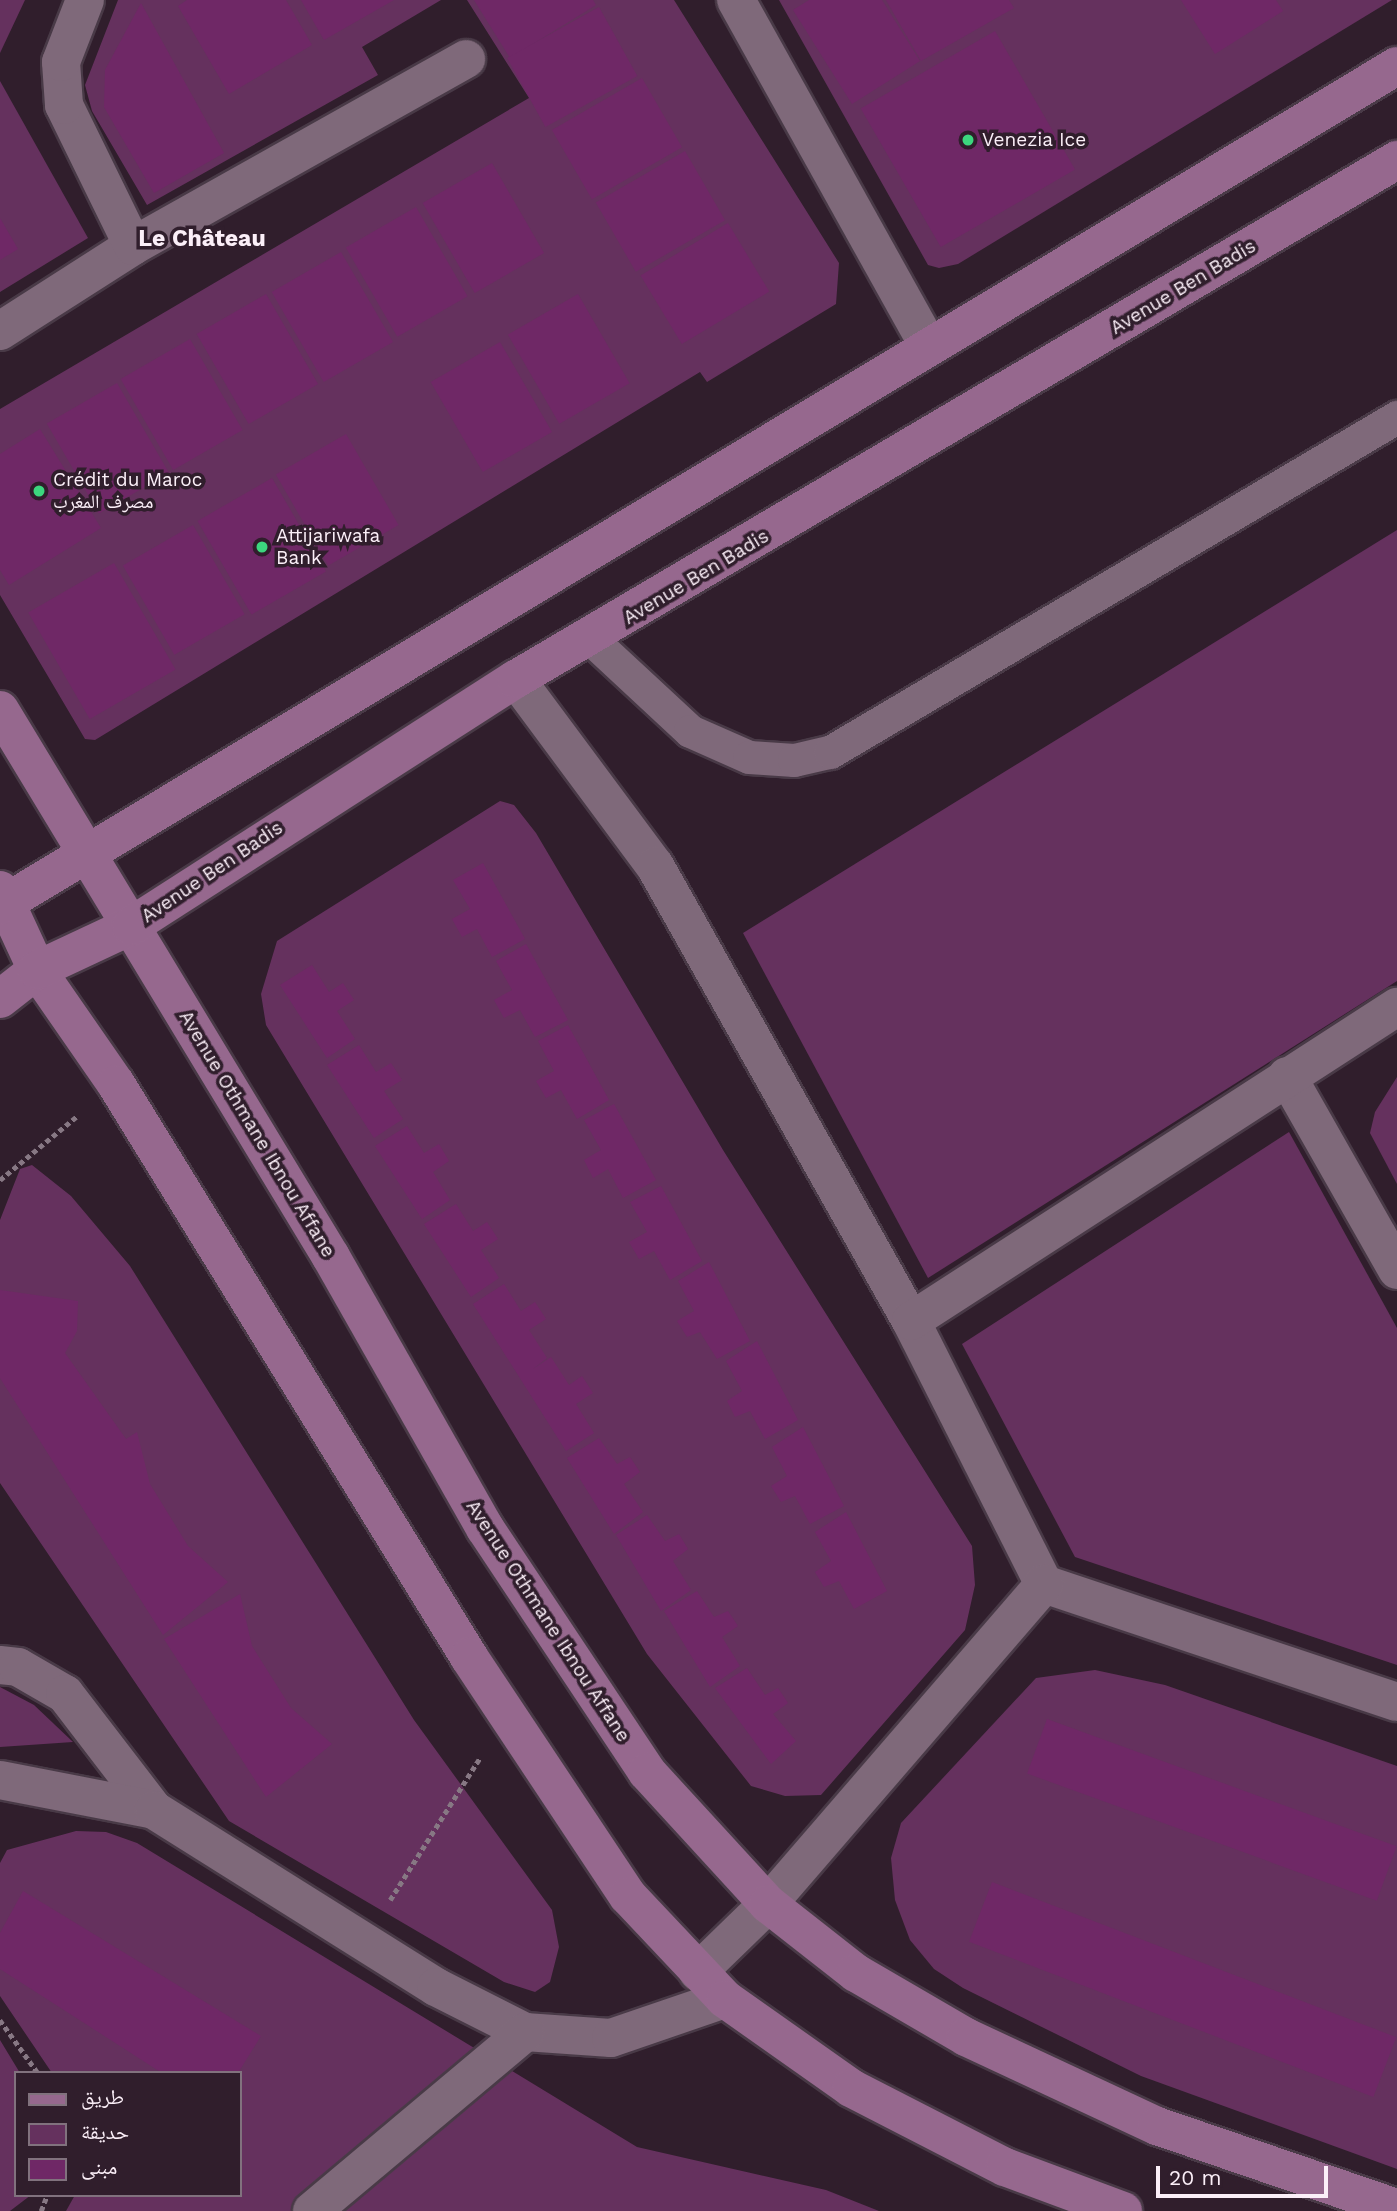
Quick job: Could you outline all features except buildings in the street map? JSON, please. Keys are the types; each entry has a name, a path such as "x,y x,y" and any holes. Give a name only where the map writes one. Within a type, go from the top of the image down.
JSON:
{"main road":[{"path":"1123,2211 1005,2166 851,2088 724,1999 628,1896 508,1714 116,1084 37,970 2,899 84,855 1397,66"},
{"name":"Avenue Ben Badis","path":"0,999 37,970 131,926 230,857 516,679 591,639 1397,160"},
{"name":"Avenue Othmane Ibnou Affane","path":"0,710 84,855 131,926 331,1257 485,1528 647,1772 768,1904 856,1973 966,2037 1157,2126 1397,2208"}],"street":[{"path":"85,0 61,62 64,104 132,246"},
{"path":"736,0 929,347"},
{"path":"0,331 132,246 466,59"},
{"path":"516,679 655,866 911,1321 1044,1584 1397,1702"},
{"path":"911,1321 1397,1007"},
{"path":"1287,1076 1397,1270"},
{"path":"698,1972 768,1904 1044,1584"},
{"path":"0,1665 18,1667 65,1694 155,1810 436,1987 526,2032 611,2038 724,1999"},
{"path":"0,1780 155,1810"},
{"path":"312,2211 526,2032"}],"lane":[{"path":"591,639 690,731 749,757 794,760 830,752 1397,417"}],"path":[{"path":"0,1180 116,1084"},
{"path":"365,1940 508,1714"},
{"path":"0,2020 37,2071"}],"green space":[{"path":"0,0 25,0 0,53"},
{"path":"118,0 441,0 362,47 378,75 147,205 92,111 85,85"},
{"path":"467,0 674,0 839,263 836,304 707,382 700,372 95,740 85,739 0,595 0,409 529,98"},
{"path":"779,0 1392,0 958,264 939,268 928,265"},
{"path":"0,81 88,238 0,292"},
{"path":"1397,530 1397,981 928,1278 743,933"},
{"path":"500,801 514,805 536,833 723,1150 972,1546 975,1585 965,1630 821,1795 785,1796 751,1786 647,1654 266,1025 261,994 277,941"},
{"path":"1397,1077 1397,1184 1370,1133 1375,1112"},
{"path":"1289,1132 1397,1328 1397,1665 1075,1557 962,1344"},
{"path":"32,1165 71,1196 130,1266 414,1720 552,1910 559,1947 550,1982 535,1992 504,1982 229,1821 0,1483 0,1220 20,1169"},
{"path":"1095,1670 1165,1685 1397,1766 1397,2169 1141,2076 963,1988 934,1969 910,1940 895,1900 891,1858 901,1823 1036,1678"},
{"path":"0,1687 34,1705 73,1742 0,1747"},
{"path":"76,1831 106,1832 137,1843 637,2147 826,2190 879,2211 66,2211 74,2197 242,2197 242,2071 51,2071 0,1996 0,1863 7,1850"},
{"path":"0,2040 19,2071 14,2071 14,2197 28,2197 10,2211 0,2211"}],"place":[{"name":"Venezia Ice","path":"968,140"},
{"name":"Crédit du Maroc مصرف المغرب","path":"39,491"},
{"name":"Attijariwafa Bank","path":"262,547"}],"district":[{"name":"Le Château","path":"202,239"}]}
